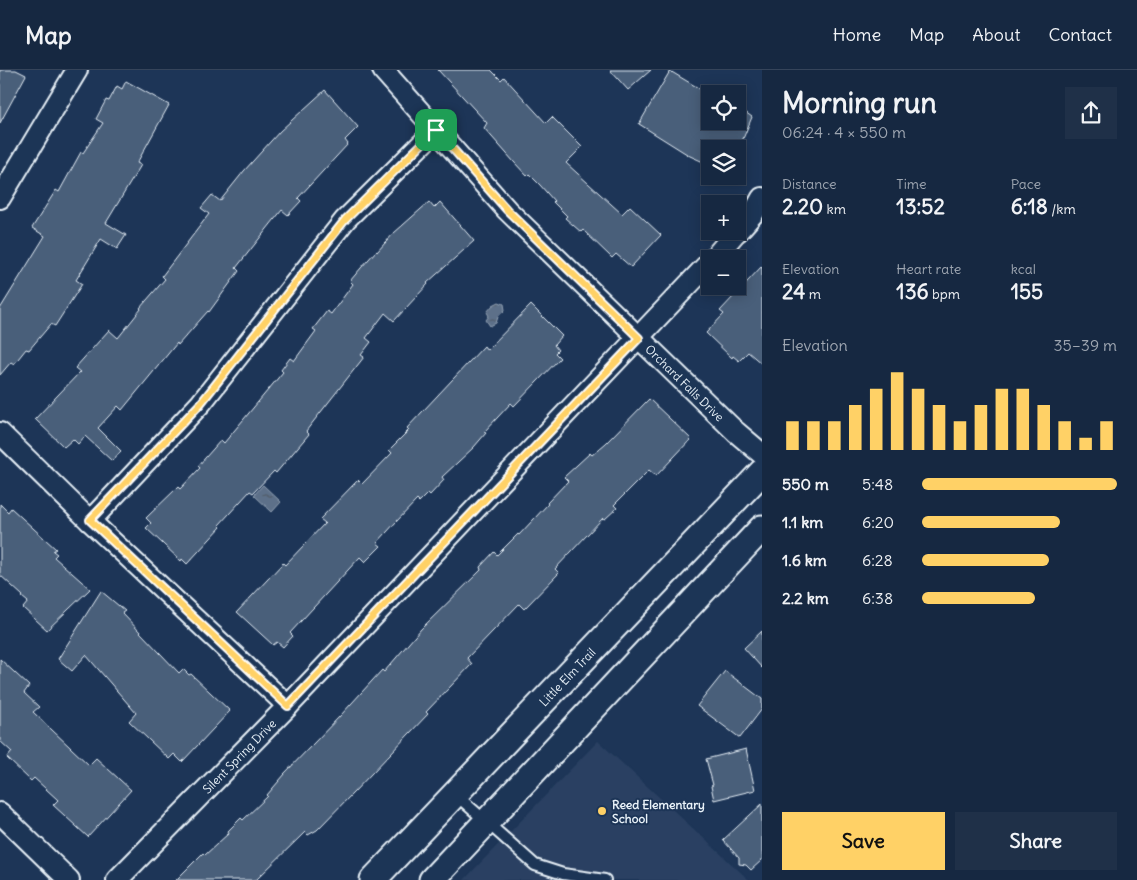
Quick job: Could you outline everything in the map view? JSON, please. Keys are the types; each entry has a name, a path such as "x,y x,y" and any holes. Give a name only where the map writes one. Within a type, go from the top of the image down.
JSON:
{"street":[{"path":"0,198 77,70"},
{"name":"Orchard Falls Drive","path":"382,70 507,210 736,432 762,454"},
{"path":"90,520 201,403 345,220 436,130"},
{"path":"746,221 753,214 762,198"},
{"path":"721,250 729,240"},
{"name":"Silent Spring Drive","path":"118,880 288,706 701,272"},
{"path":"0,433 288,706"},
{"name":"Little Elm Trail","path":"374,880 762,472"},
{"path":"432,880 762,528"},
{"path":"0,813 69,880"}],"lane":[{"path":"455,794 535,866 563,874 605,880"}],"shaded area":[{"name":"Reed Elementary School","path":"598,741 749,880 464,880"}],"water":[{"path":"499,302 504,304 505,310 498,317 496,323 490,326 486,320 489,316 487,312 493,305"},
{"path":"263,485 281,502 272,512 254,495"}],"building":[{"path":"0,70 16,70 26,75 0,123"},
{"path":"438,70 491,70 501,80 504,77 546,123 552,117 582,147 566,163 622,214 630,206 661,235 631,267 616,254 612,258 583,230 581,232 565,218 567,216 540,185 529,174 527,176 484,128 487,123"},
{"path":"610,70 651,70 628,90"},
{"path":"670,71 701,90 701,130 746,130 746,113 752,117 743,140 701,140 701,161 639,124"},
{"path":"126,81 169,105 137,163 141,165 106,223 126,235 117,249 101,239 76,280 82,284 55,326 51,324 29,350 26,349 14,364 11,362 0,375 0,309 45,236 32,228 56,190 59,192 81,152 83,153 103,123 96,119 106,100 109,101 117,86 122,89"},
{"path":"325,90 358,127 345,140 348,144 298,198 301,201 288,215 282,210 236,268 239,271 209,312 178,345 177,343 122,410 118,406 98,428 121,451 112,461 85,436 78,444 73,439 64,447 35,419 80,372 75,368 109,330 118,338 165,279 162,276 209,214 201,208 212,195 220,201 280,131"},
{"path":"429,202 434,208 440,202 474,241 427,283 394,321 385,313 366,338 371,342 361,355 364,357 306,431 309,434 276,473 274,471 253,493 250,491 219,525 221,527 187,564 182,559 181,561 146,528 151,523 146,518 178,487 180,489 200,468 198,466 221,440 224,443 283,372 281,370 290,358 294,361 316,331 313,329 327,311 331,314 353,284 350,281 361,268 394,233"},
{"path":"762,266 762,364 748,352 739,361 733,356 732,358 706,333 724,314 720,311 735,295 746,295 746,283"},
{"path":"531,305 562,336 554,345 558,350 555,353 560,358 514,406 511,403 484,432 486,433 474,447 442,477 444,480 430,495 428,493 419,502 417,500 377,543 381,546 365,562 360,557 290,633 293,636 283,647 277,642 273,645 237,612 283,563 285,565 325,523 320,519 358,480 362,484 392,453 389,450 409,430 407,428 484,346 487,350"},
{"path":"649,399 691,439 656,476 649,470 614,505 617,508 605,519 603,518 555,569 559,573 524,609 519,604 467,658 472,664 426,712 428,714 317,830 308,835 305,832 256,880 176,880 203,853 205,855 229,833 228,831 241,818 243,820 268,796 284,774 382,670 384,672 421,629 481,570 480,567 494,552 497,555 548,504 568,481 564,477 590,453 592,455 606,443"},
{"path":"0,504 8,512 11,508 56,549 53,551 57,554 54,557 90,589 47,630 23,608 28,602 0,575"},
{"path":"101,591 125,611 122,613 179,673 183,669 189,675 191,674 230,711 182,762 174,754 169,759 129,721 136,713 86,655 72,671 58,659"},
{"path":"762,631 762,668 744,648"},
{"path":"0,659 29,686 24,693 39,707 33,712 89,765 96,758 131,790 88,837 53,805 58,800 34,778 31,781 7,758 12,752 0,741"},
{"path":"725,671 762,699 762,709 740,738 697,706"},
{"path":"746,749 755,790 714,800 711,786 713,785 706,759"},
{"path":"762,804 762,860 751,870 746,865 739,864 739,858 723,840"}],"place":[{"name":"Reed Elementary School","path":"602,811"}],"route":[{"path":"436,130 507,210 639,338 288,706 90,520 201,403 345,220 436,130"}]}
